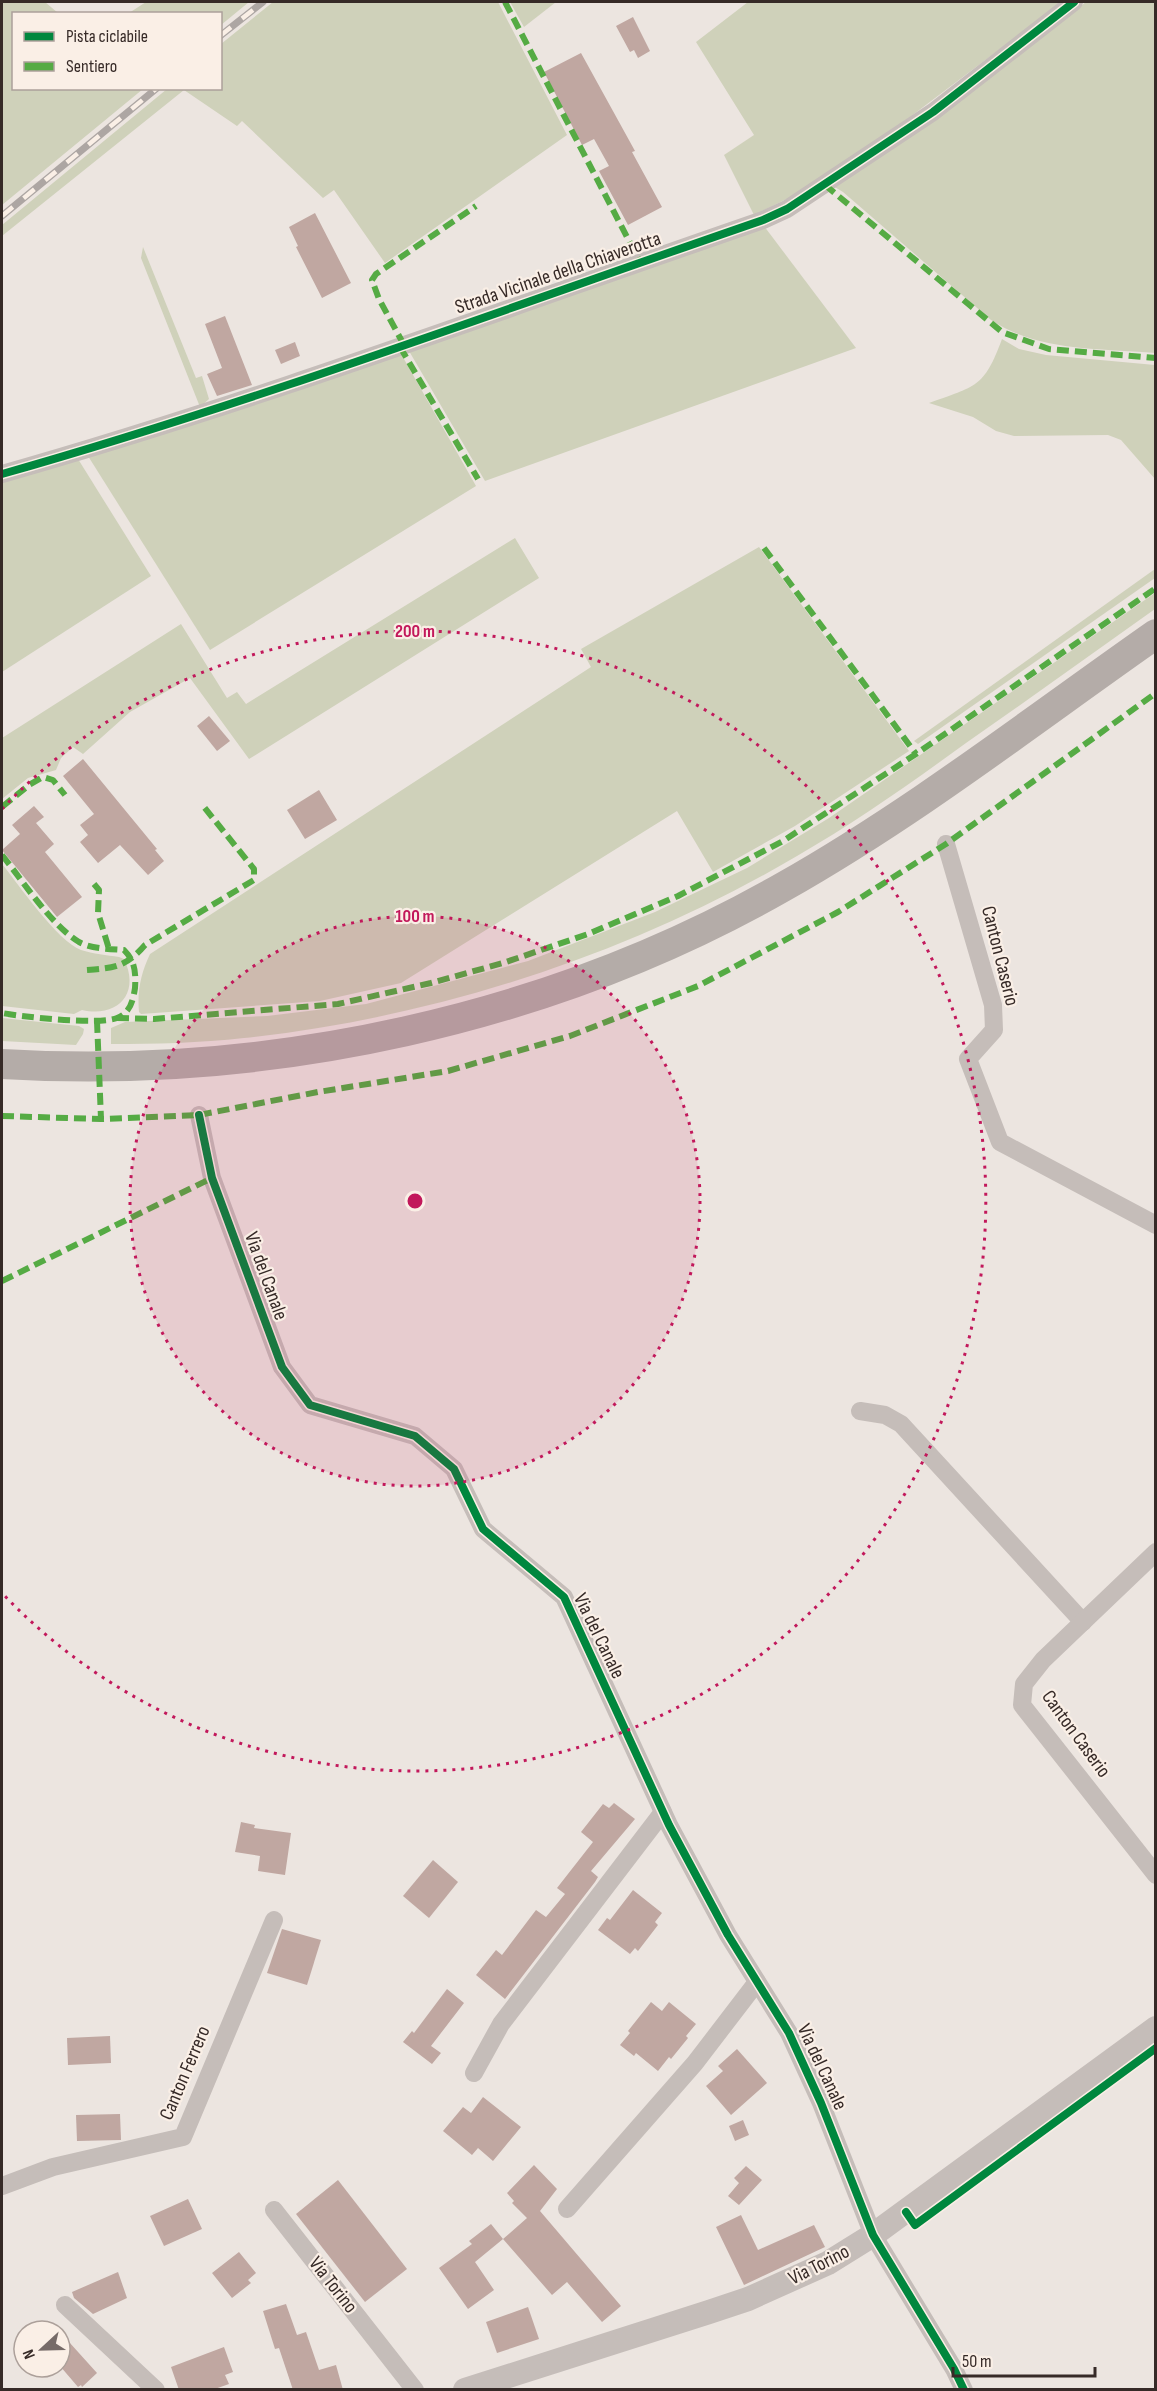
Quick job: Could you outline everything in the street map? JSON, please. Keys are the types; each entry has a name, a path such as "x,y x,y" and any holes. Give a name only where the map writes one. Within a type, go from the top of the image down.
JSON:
{"main road":[{"path":"2,1064 94,1066 220,1060 280,1053 418,1028 541,993 652,951 760,900 826,863 929,794 1155,634"}],"street":[{"name":"Strada Vicinale della Chiaverotta","path":"2,474 123,439 309,378 763,220 787,209 933,112 1074,2"},
{"name":"Canton Caserio","path":"946,844 993,1005 994,1030 968,1059 1000,1142 1155,1226"},
{"name":"Via del Canale","path":"199,1115 212,1178 282,1367 310,1405 415,1436 454,1469 483,1529 564,1597 663,1812 728,1935 789,2033 821,2103 873,2235 954,2369 964,2390"},
{"path":"860,1411 885,1415 901,1424 1083,1622"},
{"name":"Canton Caserio","path":"1155,1552 1043,1660 1024,1684 1022,1705 1155,1875"},
{"path":"474,2073 501,2024 663,1812"},
{"name":"Canton Ferrero","path":"2,2186 53,2166 183,2137 274,1920"},
{"path":"567,2209 695,2062 757,1982"},
{"name":"Via Torino","path":"465,2390 748,2299 828,2263 873,2235 1155,2028"},
{"name":"Via Torino","path":"274,2210 415,2390"},
{"path":"65,2305 156,2390"}],"green space":[{"path":"2,2 45,2 57,12 12,12 12,90 142,90 2,205"},
{"path":"146,2 249,2 222,24 222,12 131,12"},
{"path":"273,2 498,2 567,135 385,263 334,190 323,198 242,121 237,126 184,90 222,90 222,43"},
{"path":"510,2 556,2 524,27"},
{"path":"748,2 1062,2 910,117 801,192 754,215 724,155 754,135 696,42"},
{"path":"1086,2 1155,2 1155,353 1070,347 1029,338 1010,330 991,320 843,192 833,186 957,100"},
{"path":"166,90 184,90 2,236 2,225"},
{"path":"764,226 856,348 485,481 409,351"},
{"path":"143,247 196,378 202,376 209,399 200,407 141,258"},
{"path":"1002,339 1019,349 1046,355 1155,365 1155,479 1121,440 1108,435 1014,436 996,431 973,417 929,403 958,393 976,383 990,367"},
{"path":"400,352 476,486 210,650 88,456"},
{"path":"78,459 151,576 2,672 2,482"},
{"path":"515,538 539,578 249,759 190,678 130,712 83,754 73,747 61,758 56,770 28,778 2,799 2,738 181,624 227,698 237,692 246,704"},
{"path":"759,547 909,751 795,826 713,872 677,811 401,983 320,1001 141,1014 139,1012 140,982 150,954 591,667 581,649"},
{"path":"1155,569 1155,578 918,744 914,741"},
{"path":"1155,593 1155,609 883,802 797,856 667,923 530,976 388,1015 244,1038 178,1043 111,1044 111,1028 125,1022 267,1016 366,1004 528,961 655,912 747,868 829,818"},
{"path":"2,864 50,924 71,945 81,950 124,959 130,983 122,1001 115,1007 95,1012 82,1010 74,1014 2,1006"},
{"path":"2,1018 79,1026 84,1029 76,1045 2,1041"}],"building":[{"path":"633,17 650,51 638,58 634,50 630,52 616,26"},
{"path":"581,53 635,151 632,152 662,207 628,225 599,171 609,166 594,139 582,145 544,72"},
{"path":"315,213 351,283 322,298 296,247 298,246 289,227"},
{"path":"225,316 252,385 217,396 207,374 222,368 205,324"},
{"path":"295,342 300,356 281,364 275,350"},
{"path":"209,716 230,741 217,751 197,726"},
{"path":"83,759 157,849 155,850 164,861 148,875 120,845 98,863 80,842 88,835 80,825 94,814 63,776"},
{"path":"319,790 337,820 305,839 287,810"},
{"path":"34,806 44,817 36,823 54,844 45,852 82,897 57,917 2,850 20,834 12,825"},
{"path":"614,1803 635,1819 591,1871 598,1877 595,1882 505,1999 476,1975 496,1950 502,1955 536,1910 546,1917 565,1894 557,1888 593,1842 581,1832 603,1804 609,1808"},
{"path":"241,1822 255,1825 254,1828 291,1833 285,1875 258,1871 260,1856 235,1852"},
{"path":"433,1860 458,1882 429,1918 403,1896"},
{"path":"633,1890 662,1913 655,1922 658,1925 638,1951 635,1948 630,1954 598,1930 607,1918 610,1920"},
{"path":"282,1929 321,1940 307,1985 267,1973"},
{"path":"447,1989 464,2003 431,2046 441,2053 432,2064 403,2042 412,2031 414,2033"},
{"path":"651,2002 662,2011 669,2002 696,2024 686,2036 688,2038 658,2071 636,2053 634,2056 620,2045"},
{"path":"110,2036 111,2063 68,2065 67,2038"},
{"path":"737,2049 767,2083 731,2115 706,2086 723,2071 718,2066"},
{"path":"483,2097 521,2127 493,2161 478,2148 472,2155 443,2131 463,2107 471,2113"},
{"path":"120,2114 121,2140 77,2141 76,2115"},
{"path":"743,2120 749,2135 735,2141 729,2126"},
{"path":"534,2165 557,2189 540,2211 621,2306 602,2322 567,2282 552,2295 503,2239 527,2218 512,2203 514,2201 507,2193"},
{"path":"746,2166 762,2180 739,2205 728,2196 739,2183 734,2178"},
{"path":"338,2180 407,2269 365,2302 296,2214"},
{"path":"188,2199 202,2229 164,2246 150,2216"},
{"path":"741,2215 758,2250 814,2225 825,2247 744,2285 716,2227"},
{"path":"491,2224 503,2239 475,2262 494,2290 468,2309 439,2268 472,2244 469,2241"},
{"path":"239,2252 256,2273 248,2280 251,2283 232,2298 212,2273"},
{"path":"118,2272 127,2298 93,2314 74,2298 72,2292"},
{"path":"286,2304 297,2335 306,2332 319,2370 336,2365 343,2390 293,2390 279,2348 275,2349 263,2311"},
{"path":"528,2307 539,2339 497,2353 486,2322"},
{"path":"72,2345 97,2373 82,2387 81,2385 78,2387 71,2379"},
{"path":"224,2347 233,2372 225,2375 229,2384 212,2390 179,2390 171,2367"}],"railway":[{"path":"222,34 263,2"},
{"path":"2,216 155,90"}],"marked path":[{"path":"505,2 640,262"},
{"path":"825,185 1002,332 1049,349 1156,358"},
{"path":"404,345 379,299 372,280 376,274 476,206"},
{"path":"400,347 478,479"},
{"path":"764,548 916,754"},
{"path":"117,1018 154,1019 338,1004 431,983 503,963 588,934 678,896 783,841 916,754 1156,588"},
{"path":"2,1116 101,1119 199,1115 318,1092 448,1071 570,1036 698,986 838,912 946,844 1156,693"},
{"path":"2,807 29,785 43,777 53,780 65,795"},
{"path":"87,970 112,967 125,962 145,945 254,880 254,869 204,807"},
{"path":"2,855 48,914 69,935 89,946 124,950 133,963 135,972 134,993 130,1006 117,1018 78,1021 2,1013"},
{"path":"94,884 99,890 98,913 109,949"},
{"path":"97,1021 101,1119"},
{"path":"2,1281 212,1178"}],"cycle path":[{"path":"2,474 194,416 763,220 787,209 933,112 1074,2"},
{"path":"199,1115 212,1178 282,1367 310,1405 415,1436 454,1469 483,1529 564,1597 669,1825 728,1935 789,2033 821,2103 873,2235 954,2369 964,2390"},
{"path":"906,2212 915,2225 1156,2048"}]}
